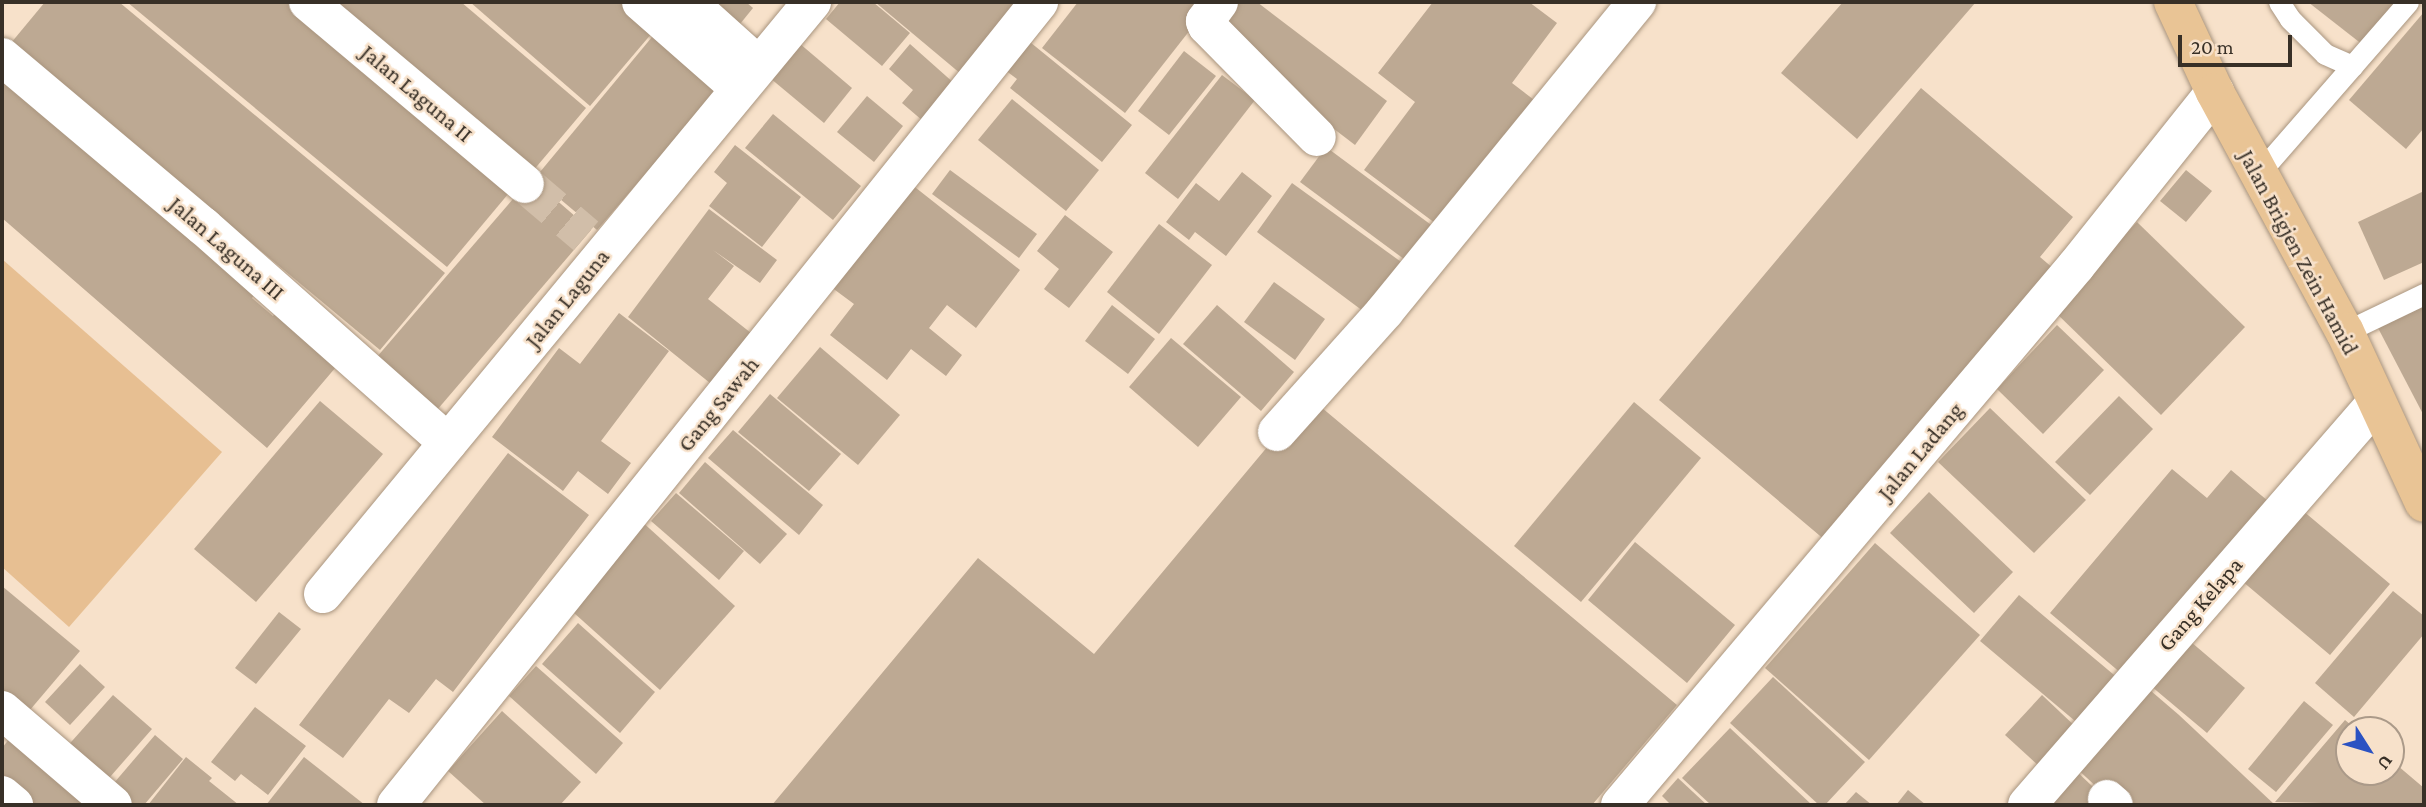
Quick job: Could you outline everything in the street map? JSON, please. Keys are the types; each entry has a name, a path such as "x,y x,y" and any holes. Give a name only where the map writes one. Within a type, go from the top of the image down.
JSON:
{"main road":[{"name":"Jalan Brigjen Zein Hamid","path":"2173,2 2215,92 2344,332 2375,404 2424,503"}],"street":[{"name":"Jalan Laguna II","path":"308,2 525,184"},
{"path":"641,2 749,77"},
{"path":"688,2 749,77"},
{"name":"Jalan Laguna","path":"323,594 448,443 595,244 749,77 812,2"},
{"name":"Gang Sawah","path":"396,805 1039,2"},
{"path":"1219,2 1205,21 1207,26 1317,137"},
{"path":"1277,432 1385,311 1637,2"},
{"name":"Jalan Laguna III","path":"2,57 203,226 448,443"},
{"name":"Jalan Ladang","path":"1620,805 2076,266 2215,92"},
{"name":"Gang Kelapa","path":"2026,805 2375,404"},
{"path":"2,710 113,805"},
{"path":"2,795 14,805"}],"lane":[{"path":"2279,2 2290,19 2325,54 2353,66"},
{"path":"2259,174 2408,2"},
{"path":"2344,332 2424,294"}],"shaded area":[{"path":"2,259 222,452 69,627 2,567"}],"building":[{"path":"45,2 119,2 445,273 380,350 11,43"},
{"path":"127,2 291,2 514,187 447,267"},
{"path":"320,2 461,2 586,108 527,178"},
{"path":"470,2 630,2 658,26 590,106"},
{"path":"692,2 746,2 753,8 731,35"},
{"path":"840,2 873,2 910,33 882,66 826,19"},
{"path":"875,2 1023,2 961,74"},
{"path":"1078,2 1212,2 1125,113 1042,48"},
{"path":"1227,2 1257,2 1387,101 1355,145 1278,86 1210,23"},
{"path":"1433,2 1529,2 1557,23 1512,83 1538,103 1443,229 1364,170 1415,102 1378,73"},
{"path":"1843,2 1976,2 1857,139 1781,73"},
{"path":"2308,2 2396,2 2363,45"},
{"path":"2424,12 2424,128 2406,149 2349,100"},
{"path":"657,31 722,85 597,230 535,178"},
{"path":"1025,38 1132,125 1102,162 1010,88 1017,79 1001,67"},
{"path":"799,43 852,88 824,123 770,78"},
{"path":"910,44 955,84 923,121 902,103 913,90 889,69"},
{"path":"1184,51 1216,76 1169,135 1138,111"},
{"path":"2,74 257,291 252,298 273,316 281,307 336,367 267,448 2,218"},
{"path":"1222,75 1255,100 1178,199 1145,173"},
{"path":"1921,88 2073,217 2040,257 2061,275 1832,546 1659,400"},
{"path":"867,96 903,126 874,162 837,132"},
{"path":"1012,99 1099,170 1066,211 978,140"},
{"path":"773,114 861,186 833,220 745,148"},
{"path":"735,145 801,197 762,247 709,206 727,183 714,172"},
{"path":"1326,147 1438,230 1412,265 1300,182"},
{"path":"950,170 1037,234 1019,258 932,194"},
{"path":"2186,170 2212,191 2186,222 2160,201"},
{"path":"1242,172 1272,196 1226,256 1195,232 1189,240 1166,222 1196,183 1219,201"},
{"path":"531,178 591,230 431,417 370,365"},
{"path":"1292,183 1404,264 1367,314 1257,232"},
{"path":"911,184 1020,270 976,328 947,305 929,328 962,355 946,376 911,349 887,380 830,335 854,304 831,287"},
{"path":"2424,191 2424,262 2384,280 2358,222"},
{"path":"709,209 777,260 760,283 713,250 734,266 708,299 751,333 710,383 628,317"},
{"path":"1065,215 1113,252 1069,308 1044,289 1059,269 1037,251"},
{"path":"2137,222 2245,327 2161,415 2053,310"},
{"path":"1159,224 1212,265 1159,334 1107,292"},
{"path":"1274,282 1325,319 1295,360 1244,322"},
{"path":"2424,303 2424,416 2378,328"},
{"path":"1112,305 1155,339 1128,374 1085,341"},
{"path":"1217,305 1294,372 1261,411 1183,344"},
{"path":"619,313 669,351 601,441 631,463 608,494 578,471 563,491 492,437 559,348 580,364"},
{"path":"2057,325 2104,370 2043,434 1997,389"},
{"path":"1171,338 1241,397 1198,447 1129,387"},
{"path":"820,347 900,415 858,465 777,398"},
{"path":"770,394 841,454 809,491 738,432"},
{"path":"2119,396 2153,429 2090,495 2055,462"},
{"path":"1309,397 1677,705 1592,805 772,805 978,558 1094,654"},
{"path":"320,401 383,454 256,602 194,549"},
{"path":"1634,402 1701,458 1581,602 1514,546"},
{"path":"1990,408 2086,500 2034,553 1938,462"},
{"path":"733,430 823,505 799,535 708,458"},
{"path":"508,453 589,515 453,692 436,679 409,713 389,699 343,758 299,725"},
{"path":"705,462 787,534 760,564 679,493"},
{"path":"2172,469 2207,498 2231,470 2268,501 2122,674 2050,613"},
{"path":"1929,492 2013,572 1974,613 1890,533"},
{"path":"676,493 744,551 719,580 651,521"},
{"path":"2302,510 2390,584 2330,655 2242,581"},
{"path":"639,519 735,606 660,690 564,604"},
{"path":"1635,542 1735,625 1687,683 1588,600"},
{"path":"1875,543 1980,635 1869,760 1765,668"},
{"path":"2,586 80,651 24,717 2,698"},
{"path":"2393,591 2424,616 2424,634 2355,716 2315,683"},
{"path":"2019,595 2120,680 2081,726 1980,641"},
{"path":"279,612 301,629 256,684 235,668"},
{"path":"578,623 655,692 620,733 542,664"},
{"path":"2184,636 2245,688 2207,733 2145,681"},
{"path":"80,664 105,687 70,725 45,702"},
{"path":"536,666 623,743 596,774 509,696"},
{"path":"1773,677 1865,762 1825,805 1819,805 1730,723"},
{"path":"2144,685 2275,805 2116,805 2073,765"},
{"path":"113,695 152,729 103,785 64,750"},
{"path":"2042,695 2077,728 2040,767 2005,735"},
{"path":"2304,701 2333,725 2276,792 2248,769"},
{"path":"255,707 306,746 268,795 241,774 235,781 211,762"},
{"path":"502,711 581,782 560,805 486,805 448,771"},
{"path":"1730,728 1812,805 1711,805 1682,778"},
{"path":"2335,732 2335,786 2405,786 2405,772 2424,788 2424,805 2275,802"},
{"path":"155,735 183,759 144,805 126,805 108,790"},
{"path":"10,738 86,805 34,805 2,777 2,748"},
{"path":"186,757 212,778 209,781 239,805 148,805"},
{"path":"304,757 365,805 266,805"},
{"path":"2072,767 2112,805 2036,805"},
{"path":"1678,778 1707,805 1671,805 1662,796"},
{"path":"1908,790 1926,805 1896,805"},
{"path":"1856,792 1872,805 1844,805"}],"tunnel":[{"path":"525,184 586,236"}]}
